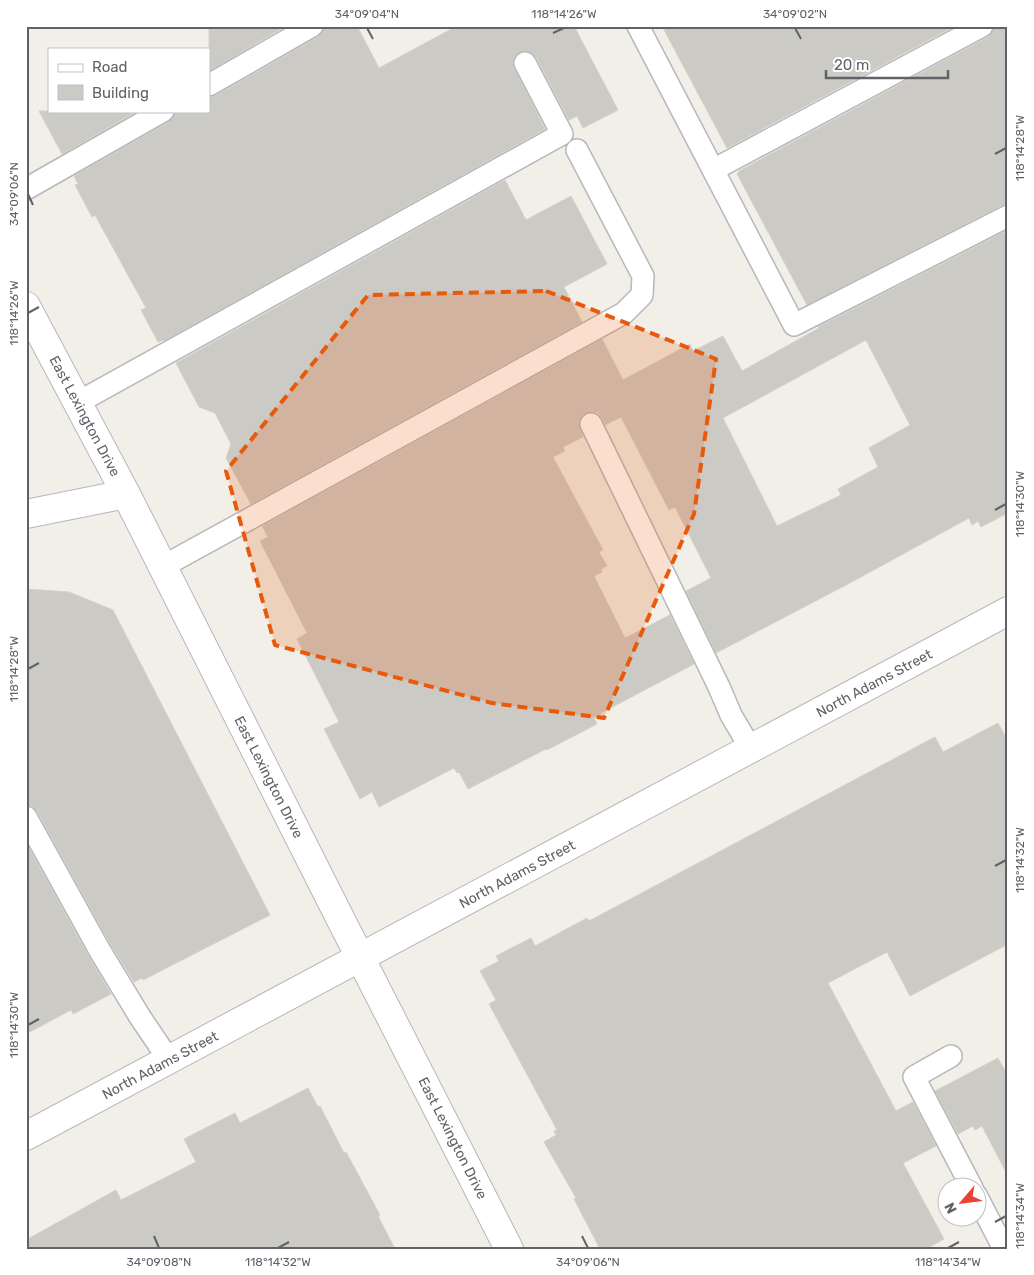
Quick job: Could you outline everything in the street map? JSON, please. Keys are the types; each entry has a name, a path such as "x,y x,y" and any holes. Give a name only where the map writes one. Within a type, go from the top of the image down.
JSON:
{"street":[{"name":"East Lexington Drive","path":"28,314 126,494 509,1249"},
{"path":"26,514 126,494"},
{"name":"North Adams Street","path":"26,1136 1008,611"}],"lane":[{"path":"210,84 312,26"},
{"path":"713,170 982,26"},
{"path":"645,29 713,170 794,325 1008,216"},
{"path":"77,403 562,134 525,63"},
{"path":"26,189 161,112"},
{"path":"162,567 624,313 642,295 644,276 577,150"},
{"path":"591,424 731,715 751,749"},
{"path":"26,817 100,951 140,1017 169,1060"},
{"path":"951,1056 914,1077 967,1178"},
{"path":"986,1215 1004,1249"}],"highlighted area":[{"path":"546,291 716,359 694,514 604,718 492,703 275,645 226,471 368,295"}],"building":[{"path":"209,26 286,26 210,70"},
{"path":"324,26 357,26 379,68 457,26 574,26 618,110 583,128 577,116 569,120 536,57 526,51 520,52 514,57 514,68 545,129 164,341 158,342 141,310 146,308 95,215 92,217 75,185 78,184 74,176 169,122 175,112 210,112 210,97 215,96 322,33"},
{"path":"662,26 955,26 727,148"},
{"path":"994,26 1008,26 1008,204 1002,205 807,305 737,174 739,171 988,37 993,32"},
{"path":"39,111 135,112 62,154"},
{"path":"505,180 526,220 571,196 607,264 564,287 582,322 251,504 226,458 231,444 215,413 199,407 176,363"},
{"path":"1008,230 1008,513 981,527 978,521 972,525 969,518 716,653 686,591 711,578 675,507 669,510 621,417 605,425 598,413 586,413 581,417 579,423 583,437 563,447 565,451 553,457 603,550 599,552 607,566 601,569 602,572 594,576 625,638 670,615 694,664 601,713 594,718 597,724 468,789 459,772 457,773 454,768 379,807 372,792 360,799 324,729 339,722 297,639 307,633 260,541 268,537 262,526 602,339 623,380 690,344 693,351 723,336 742,371 818,327","holes":["866,340 910,425 869,448 878,467 838,489 841,495 777,526 723,418"]},
{"path":"26,589 69,592 113,610 270,915 143,980 142,978 134,982 111,945 37,811 32,806 26,805"},
{"path":"998,723 1008,741 1008,944 910,996 887,952 828,983 896,1111 913,1102 936,1146 903,1163 936,1224 936,1228 938,1228 944,1239 926,1249 600,1249 574,1199 576,1198 544,1142 556,1135 554,1131 557,1130 489,1004 496,1000 480,971 499,961 496,956 531,938 535,946 587,918 589,921 935,737 943,752"},
{"path":"26,843 111,994 73,1014 71,1010 26,1034"},
{"path":"998,1058 1008,1076 1008,1176 982,1126 975,1130 973,1126 958,1134 935,1091"},
{"path":"308,1088 318,1107 320,1106 344,1153 346,1152 380,1215 378,1216 395,1249 26,1249 26,1240 116,1190 121,1200 196,1162 184,1139 235,1113 240,1123"}]}
